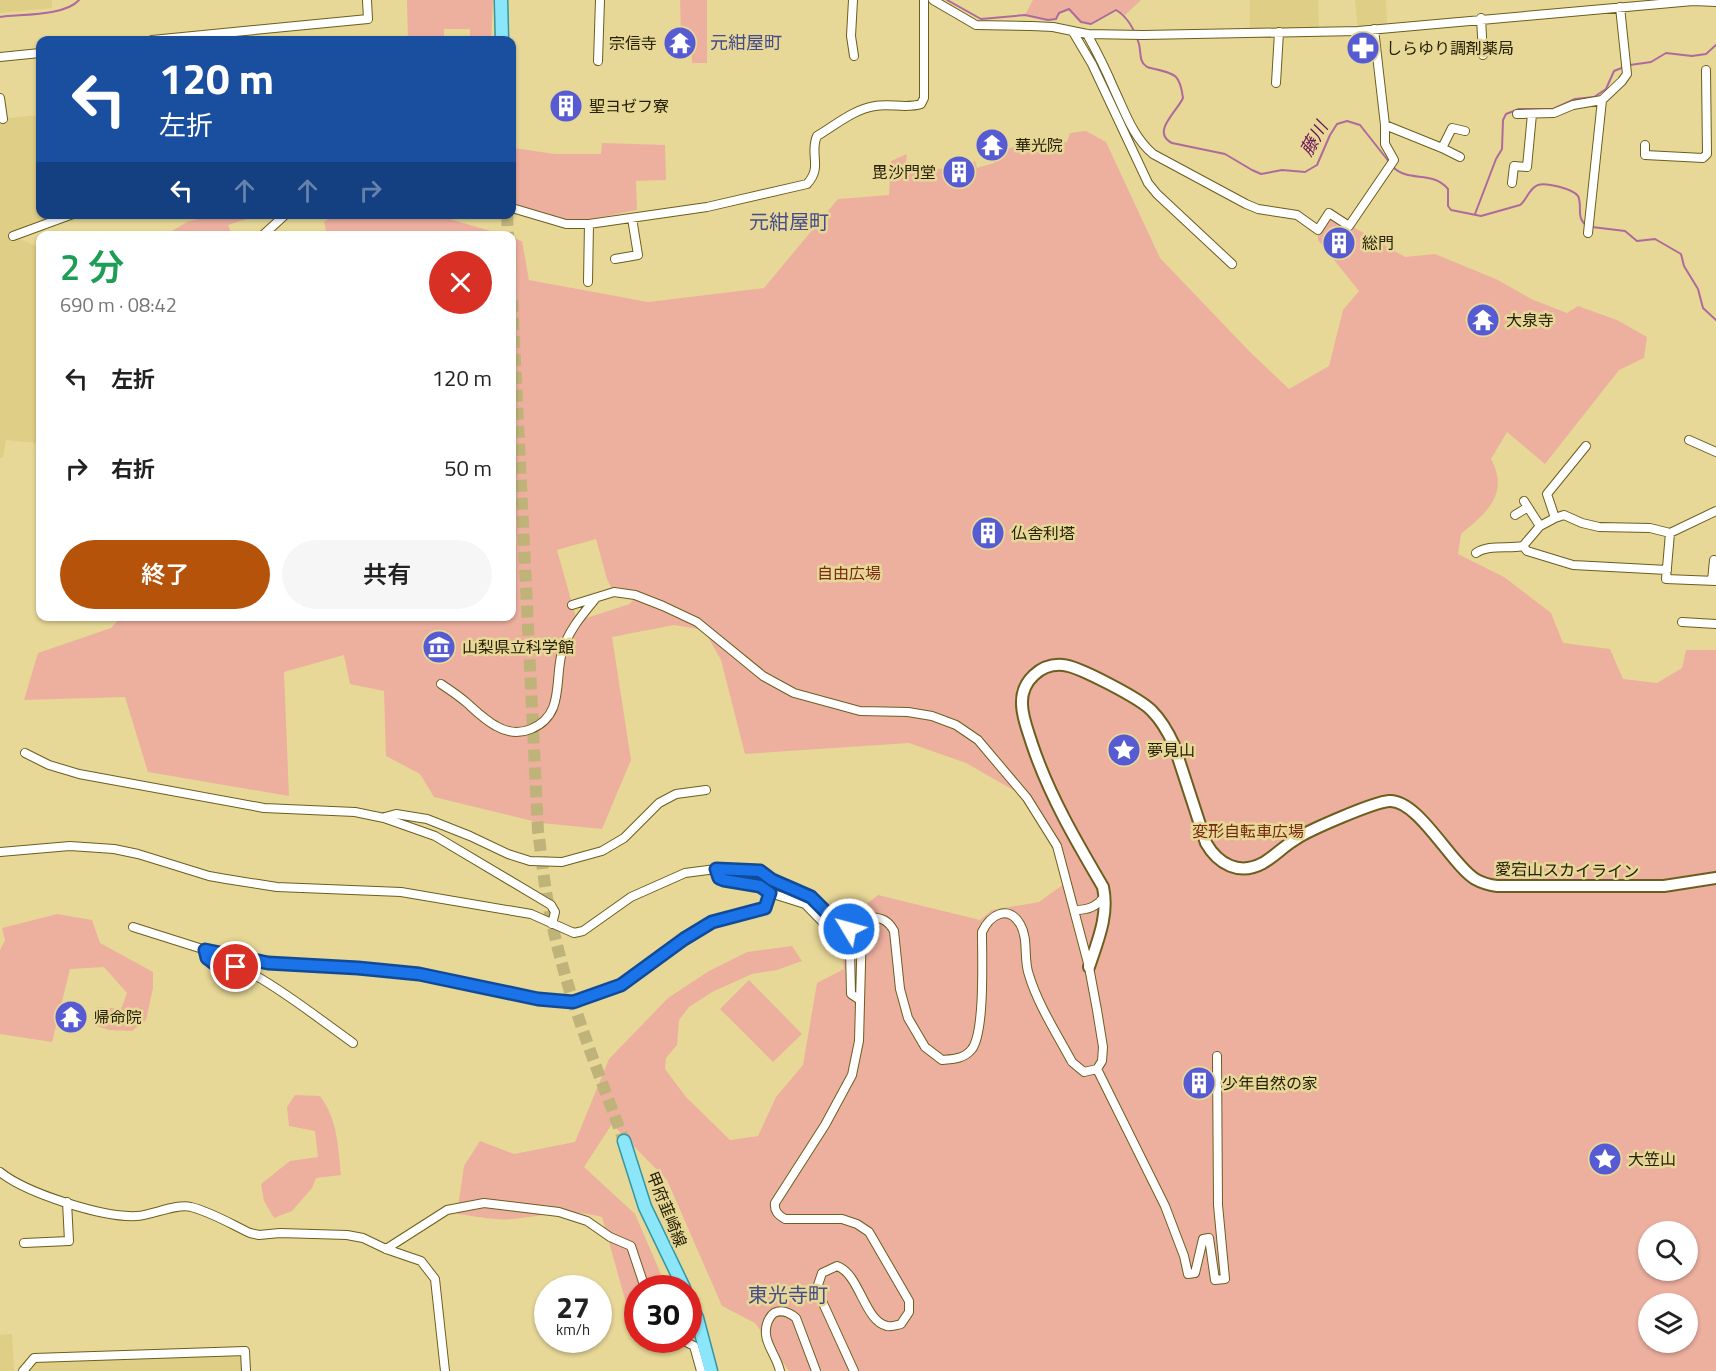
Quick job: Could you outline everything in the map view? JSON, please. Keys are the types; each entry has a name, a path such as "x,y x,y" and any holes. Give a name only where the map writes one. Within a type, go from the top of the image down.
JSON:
{"main road":[{"path":"501,0 502,36"},
{"name":"愛宕山スカイライン","path":"1089,967 1106,914 1103,887 1051,794 1025,722 1022,703 1028,680 1043,668 1054,665 1065,665 1077,669 1152,710 1167,730 1174,745 1206,843 1213,856 1223,864 1248,868 1261,864 1297,838 1371,806 1390,801 1403,805 1415,814 1473,878 1490,885 1664,886 1716,878"},
{"name":"甲府韮崎線","path":"624,1141 645,1207 678,1275"},
{"path":"702,1337 711,1371"}],"street":[{"path":"204,36 368,19 367,0"},
{"path":"598,62 600,0"},
{"path":"853,0 851,36 854,56"},
{"path":"516,209 566,224 589,224 707,207 807,184 815,172 814,141 817,136 860,111 877,105 914,107 921,104 924,98 924,0"},
{"path":"933,0 976,25 1053,27 1086,34 1143,35 1374,29 1693,1 1716,2"},
{"path":"1517,114 1554,113 1573,105 1602,100 1622,81 1626,66 1620,7"},
{"path":"1481,18 1483,55"},
{"path":"1086,34 1143,145 1166,162 1256,208 1297,215 1318,230 1329,213 1349,226 1394,160 1385,144 1385,125 1374,29"},
{"path":"1073,32 1092,64 1148,183 1232,264"},
{"path":"1276,83 1279,32"},
{"path":"0,57 36,53"},
{"path":"1645,145 1645,155 1702,158 1707,154 1706,70"},
{"path":"0,98 3,118"},
{"path":"1589,232 1602,100"},
{"path":"1512,183 1514,166 1527,167 1532,114"},
{"path":"1385,125 1460,157"},
{"path":"1442,148 1452,128 1465,131"},
{"path":"615,259 638,255 632,218"},
{"path":"13,236 59,219"},
{"path":"267,231 281,219"},
{"path":"588,282 589,224"},
{"path":"1689,440 1716,452"},
{"path":"1555,518 1547,494 1586,446"},
{"path":"1515,515 1526,504 1540,526"},
{"path":"1476,553 1482,549 1510,549 1523,546 1540,526 1564,515 1599,527 1650,528 1670,533 1716,511"},
{"path":"1670,533 1666,579 1714,581 1714,560"},
{"path":"1523,546 1527,552 1573,566 1667,570"},
{"path":"572,605 614,592 635,596 697,622 763,676 794,693 860,711 908,712 932,717 956,725 978,740 1027,798 1057,846 1089,967"},
{"path":"441,684 498,728 513,733 524,732 536,727 547,719 555,708 562,654 577,621 596,597"},
{"path":"1682,622 1716,624"},
{"path":"25,753 49,765 79,774 264,808 355,812 384,818 435,836 551,904 555,912 552,924"},
{"path":"384,818 396,814 427,819 530,861 562,862 602,851 624,838 659,803 676,794 706,790"},
{"path":"0,852 70,846 114,849 209,876 277,887 401,892 531,914 574,933 583,931 631,897 685,873 716,869 760,871 772,880 811,897 836,922 862,936"},
{"path":"716,869 719,878 724,880 760,886 770,893 805,904 850,950 851,994 860,1000"},
{"path":"133,927 205,950 268,963 419,974 538,999 573,1002 621,985 684,939 712,922 765,908 770,893"},
{"path":"1075,910 1097,906 1105,895"},
{"path":"854,1371 822,1301 818,1285 822,1273 837,1266 843,1268 864,1303 879,1322 888,1326 901,1324 909,1312 909,1301 876,1242 863,1227 842,1219 785,1219 776,1211 775,1203 825,1125 852,1075 859,1041 862,926 870,917 878,917 890,923 894,931 900,989 908,1018 925,1047 942,1060 960,1059 972,1049 979,1033 982,932 986,924 993,917 1007,914 1014,917 1021,925 1025,940 1028,974 1072,1062 1084,1072 1097,1069 1165,1206 1188,1274 1195,1273 1203,1239 1209,1238 1215,1280 1225,1279 1218,1205 1217,1056"},
{"path":"205,950 207,958 215,964 236,967 277,988 353,1043"},
{"name":"愛宕山スカイライン","path":"1089,967 1103,1047 1102,1061 1097,1069"},
{"path":"0,1172 17,1184 113,1215 139,1216 191,1207 250,1233 259,1235 280,1233 347,1235 363,1238 421,1261 435,1279 445,1371"},
{"path":"24,1243 69,1240 67,1202"},
{"path":"386,1249 447,1210 484,1203 559,1212 587,1221 610,1237 632,1246 641,1275"},
{"path":"780,1371 765,1332 769,1318 774,1313 782,1312 789,1313 796,1318 816,1371"},
{"path":"22,1371 34,1358 245,1351 246,1371"},
{"path":"696,1353 701,1371"}],"shaded area":[{"path":"0,0 52,0 52,8 0,13"},
{"path":"1250,0 1318,0 1319,32 1250,33"},
{"path":"1355,0 1386,0 1387,27 1358,31"},
{"path":"36,115 36,219 62,219 14,236 36,246 36,443 6,440 3,458 0,458 0,119"},
{"path":"12,1334 14,1371 0,1371 0,1335"},
{"path":"245,1351 246,1371 23,1371 34,1358"}],"green space":[{"path":"407,0 493,0 491,36 470,36 470,29 444,29 444,36 408,36"},
{"path":"680,0 707,0 707,63 692,63 691,34 681,34"},
{"path":"1033,0 1141,0 1125,15 1116,10 1091,24 1081,22 1069,9 1059,13 1056,19 1048,20 1025,15"},
{"path":"1086,131 1106,142 1160,258 1250,352 1289,389 1329,366 1343,310 1359,291 1318,240 1318,230 1329,213 1405,257 1435,254 1498,280 1531,299 1567,313 1578,306 1617,320 1647,337 1644,358 1619,370 1545,464 1507,432 1491,459 1498,483 1496,493 1486,510 1461,534 1458,554 1504,577 1551,613 1563,643 1610,649 1623,679 1657,683 1682,668 1686,650 1716,650 1716,1371 789,1371 755,1323 722,1306 667,1180 612,1124 584,1167 635,1214 661,1275 624,1275 624,1296 602,1217 567,1213 500,1219 457,1214 464,1166 480,1141 514,1154 575,1142 609,1059 668,998 709,971 747,952 792,946 802,961 777,970 752,974 712,992 689,1007 679,1020 677,1045 666,1058 665,1069 686,1097 730,1140 758,1136 776,1097 803,1065 817,983 844,969 839,938 852,916 878,895 980,920 992,910 1039,902 1068,881 1057,846 1027,798 966,763 909,743 745,754 721,660 704,630 674,625 612,637 631,760 602,829 541,823 434,797 420,774 386,756 384,691 350,684 344,655 284,672 289,796 148,772 125,697 24,700 38,653 111,628 117,621 516,621 516,239 522,241 529,280 648,302 764,288 838,199 889,195 891,161 907,154 905,171 952,168 953,180 966,179 965,167 975,161 977,168 994,163 993,155 1023,143 1067,142 1070,133","holes":["596,539 612,589 635,596 630,604 577,621 557,550"]},
{"path":"602,143 665,145 666,180 636,181 637,210 566,224 516,209 516,148 555,154 601,154"},
{"path":"198,219 247,219 228,225 230,231 172,231"},
{"path":"328,219 450,219 490,231 326,231 324,222"},
{"path":"57,914 92,920 100,943 153,972 153,988 146,1020 132,1031 109,1030 94,1025 97,1007 121,1009 127,993 104,967 70,969 52,1042 0,1034 0,950 5,940 2,928"},
{"path":"749,980 802,1034 773,1062 720,1009"},
{"path":"295,1095 320,1096 326,1105 334,1124 341,1175 316,1178 312,1188 292,1211 274,1218 264,1201 261,1184 290,1161 318,1157 315,1131 289,1126 287,1107"}],"waterway":[{"name":"藤川","path":"0,17 53,12 64,9 79,0"},
{"name":"藤川","path":"947,0 981,19 1025,15 1048,20 1056,19 1059,13 1069,9 1081,22 1091,24 1116,10 1124,16 1133,29 1144,64 1172,74 1180,84 1183,98 1164,128 1166,139 1172,143 1225,154 1261,174 1282,170 1305,172 1317,165 1337,124 1347,121 1360,125 1390,163"},
{"path":"1630,65 1651,62 1666,53 1692,56 1706,54 1716,45"},
{"path":"1475,214 1502,149 1503,120 1506,114 1519,109 1553,109 1575,99 1594,97 1606,89 1614,71 1624,67"},
{"name":"藤川","path":"1393,167 1406,175 1428,178 1442,183 1448,189 1448,206 1451,210 1481,216 1520,205 1538,185 1547,184 1559,187 1578,196 1581,219 1587,226"},
{"name":"藤川","path":"1592,227 1625,231 1637,241 1655,239 1681,254 1684,266 1698,289 1703,308 1716,320"}],"tunnel":[{"path":"507,219 508,231"},
{"path":"516,382 538,831 545,882 564,971 592,1056 624,1141"}],"place":[{"name":"宗信寺","path":"680,43"},
{"name":"しらゆり調剤薬局","path":"1363,48"},
{"name":"聖ヨゼフ寮","path":"566,106"},
{"name":"華光院","path":"992,145"},
{"name":"毘沙門堂","path":"959,172"},
{"name":"総門","path":"1339,243"},
{"name":"大泉寺","path":"1483,320"},
{"name":"仏舎利塔","path":"988,533"},
{"name":"山梨県立科学館","path":"439,647"},
{"name":"夢見山","path":"1124,750"},
{"name":"帰命院","path":"71,1017"},
{"name":"少年自然の家","path":"1199,1083"},
{"name":"大笠山","path":"1605,1159"}],"district":[{"name":"元紺屋町","path":"746,43"},
{"name":"元紺屋町","path":"789,222"},
{"name":"東光寺町","path":"788,1295"}],"route":[{"path":"236,967 215,964 207,958 205,950 268,963 432,975 538,999 573,1002 621,985 684,939 712,922 765,908 770,893 760,886 719,878 716,869 760,871 772,880 811,897 836,922 849,929"}],"park label":[{"name":"自由広場","path":"849,573"},
{"name":"変形自転車広場","path":"1248,831"}]}
